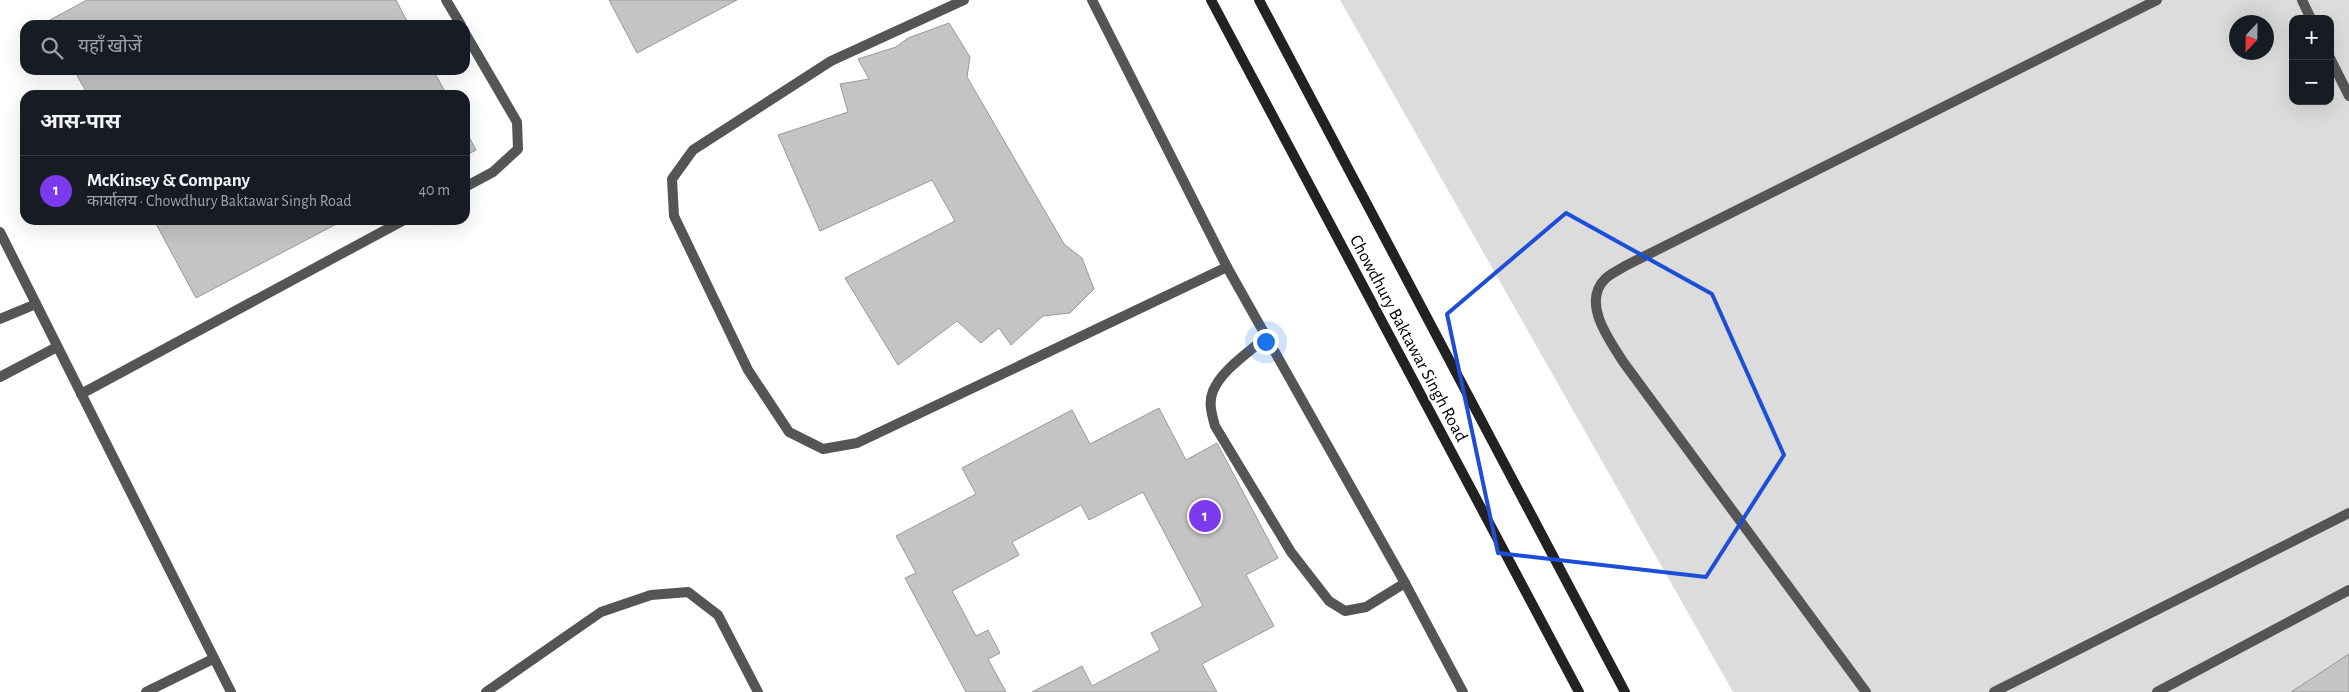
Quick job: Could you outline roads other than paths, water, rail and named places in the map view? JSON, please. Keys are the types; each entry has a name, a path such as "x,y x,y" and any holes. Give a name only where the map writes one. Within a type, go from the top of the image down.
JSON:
{"main road":[{"name":"Chowdhury Baktawar Singh Road","path":"1211,0 1579,692"},
{"name":"Chowdhury Baktawar Singh Road","path":"1259,0 1625,692"}],"street":[{"path":"446,0 458,20"},
{"path":"964,0 830,61 693,150 672,179 674,216 748,370 789,432 823,449 857,443 1227,267"},
{"path":"1092,0 1227,267 1405,583 1463,692"},
{"path":"1866,692 1624,363 1607,337 1596,307 1597,292 1605,279 1625,266 2157,0"},
{"path":"2302,0 2310,15"},
{"path":"470,41 517,122 518,149 493,172 470,184"},
{"path":"2331,60 2349,96"},
{"path":"81,394 395,225"},
{"path":"0,232 231,692"},
{"path":"0,319 36,304"},
{"path":"1267,336 1222,377 1212,392 1210,409 1215,426 1291,552 1329,601 1345,611 1366,607 1405,583"},
{"path":"0,377 57,347"},
{"path":"1994,692 2349,513"},
{"path":"2157,692 2349,590"},
{"path":"486,692 601,612 651,595 688,592 718,615 758,692"},
{"path":"146,692 213,659"}],"place":[{"name":"McKinsey & Company","path":"1205,516"}]}
